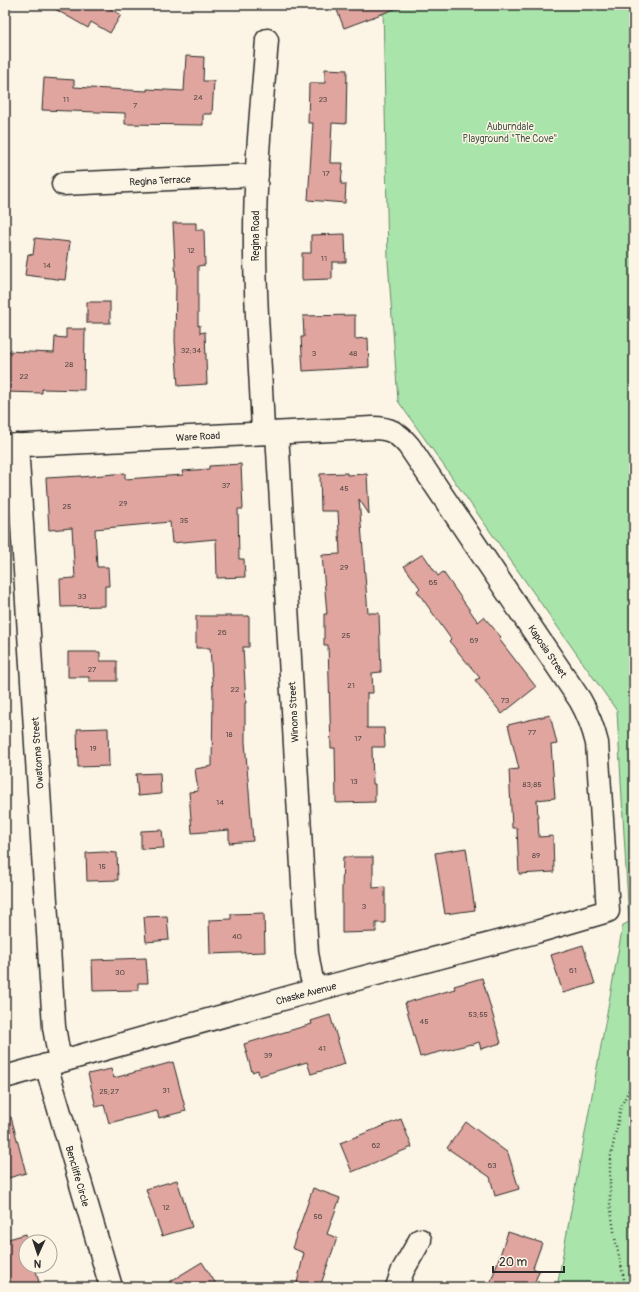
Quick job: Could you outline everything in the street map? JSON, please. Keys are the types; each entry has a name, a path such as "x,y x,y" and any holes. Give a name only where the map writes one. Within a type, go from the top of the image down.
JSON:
{"street":[{"name":"Regina Road","path":"267,40 257,175 255,286 270,433"},
{"name":"Regina Terrace","path":"63,184 257,175"},
{"name":"Ware Road","path":"11,445 373,428 390,430"},
{"name":"Kaposia Street","path":"390,430 397,433 409,446 588,713 596,742 608,911"},
{"name":"Winona Street","path":"270,433 307,953 315,990"},
{"name":"Owatonna Street","path":"11,445 54,1027 58,1050 54,1062"},
{"name":"Chaske Avenue","path":"5,1077 54,1062 315,990 536,932 608,911"},
{"name":"Bencliffe Circle","path":"54,1062 110,1287"},
{"path":"397,1287 403,1270 420,1240"}],"path":[{"path":"624,1287 624,1279 615,1238 610,1203 610,1160 621,1106 634,1080"}],"green space":[{"name":"Auburndale Playground \"The Cove\"","path":"383,5 634,5 634,1287 557,1287 623,925 629,922 617,711 398,401 388,261"}],"building":[{"path":"48,5 104,5 121,15 110,33 91,22 88,28"},
{"path":"335,5 400,5 400,7 344,28"},
{"path":"186,56 204,57 203,81 214,81 212,114 203,114 203,125 125,124 125,113 42,110 44,78 74,80 74,87 147,91 147,89 184,91"},
{"path":"325,69 347,70 346,124 332,123 330,163 343,163 341,184 346,184 345,203 308,200 313,123 308,123 309,83 325,83"},
{"path":"173,223 196,223 196,230 204,230 205,265 198,266 198,326 200,325 200,333 205,332 207,384 178,386 175,341 176,284"},
{"path":"345,234 346,262 332,262 332,279 302,280 302,253 311,253 311,235"},
{"path":"35,238 70,242 65,280 25,275 28,254 33,255"},
{"path":"87,302 110,302 110,323 87,323"},
{"path":"355,315 355,339 368,338 369,367 303,371 301,337 304,337 303,316"},
{"path":"66,329 85,329 84,390 42,389 42,393 5,392 5,351 54,353 55,337 66,338"},
{"path":"241,464 243,509 238,509 239,559 244,559 245,577 217,578 216,539 172,543 170,522 95,529 97,567 108,567 109,586 105,586 105,606 61,607 60,579 75,578 72,528 49,530 46,478 81,477 125,473 125,479 183,475 182,471 209,469 209,466"},
{"path":"347,473 347,475 367,474 369,514 359,499 368,613 379,613 381,672 372,673 373,693 367,693 367,728 384,728 385,747 372,747 375,802 336,803 335,748 331,748 328,645 324,645 324,614 327,614 322,555 340,554 338,511 321,511 320,474"},
{"path":"423,554 438,576 443,572 478,622 484,617 501,637 499,639 536,687 502,714 475,680 480,678 449,641 451,639 417,591 420,588 404,566"},
{"path":"196,616 249,616 249,647 243,647 246,703 245,742 253,841 229,843 229,830 192,833 189,792 198,791 195,769 212,766 213,692 210,648 196,648"},
{"path":"68,652 100,652 100,661 117,661 117,681 89,681 89,677 68,677"},
{"path":"550,715 557,744 551,745 555,798 537,800 539,837 553,836 554,872 519,874 517,828 512,828 509,770 519,769 508,725"},
{"path":"108,728 109,766 78,767 77,729"},
{"path":"160,773 161,794 138,796 136,774"},
{"path":"162,830 164,848 141,849 141,831"},
{"path":"466,848 475,910 445,914 435,853"},
{"path":"86,853 117,853 118,880 87,881"},
{"path":"343,857 373,857 373,888 385,887 385,923 376,923 376,932 342,933"},
{"path":"264,913 265,952 210,954 209,920 231,919 231,914"},
{"path":"167,916 169,940 146,942 144,917"},
{"path":"583,945 595,984 563,993 551,955"},
{"path":"146,958 148,983 138,983 138,990 93,991 92,960"},
{"path":"482,978 501,1043 481,1049 479,1042 420,1057 405,1003 455,989 454,986"},
{"path":"330,1015 345,1064 311,1074 307,1062 259,1076 258,1070 252,1072 244,1044 312,1024 311,1021"},
{"path":"173,1062 186,1111 159,1118 157,1111 109,1123 104,1105 96,1107 88,1074 111,1069 114,1078"},
{"path":"5,1117 11,1117 26,1173 5,1179"},
{"path":"401,1119 412,1147 352,1172 340,1143"},
{"path":"466,1122 508,1153 519,1189 495,1196 490,1177 447,1148"},
{"path":"177,1180 192,1227 162,1236 146,1189"},
{"path":"313,1188 340,1198 327,1234 337,1238 320,1287 296,1287 304,1253 292,1248"},
{"path":"508,1232 542,1243 533,1268 539,1271 533,1287 489,1287"},
{"path":"18,1236 18,1274 37,1274 40,1287 10,1287 5,1270 5,1240"},
{"path":"202,1262 218,1287 161,1287"}]}
